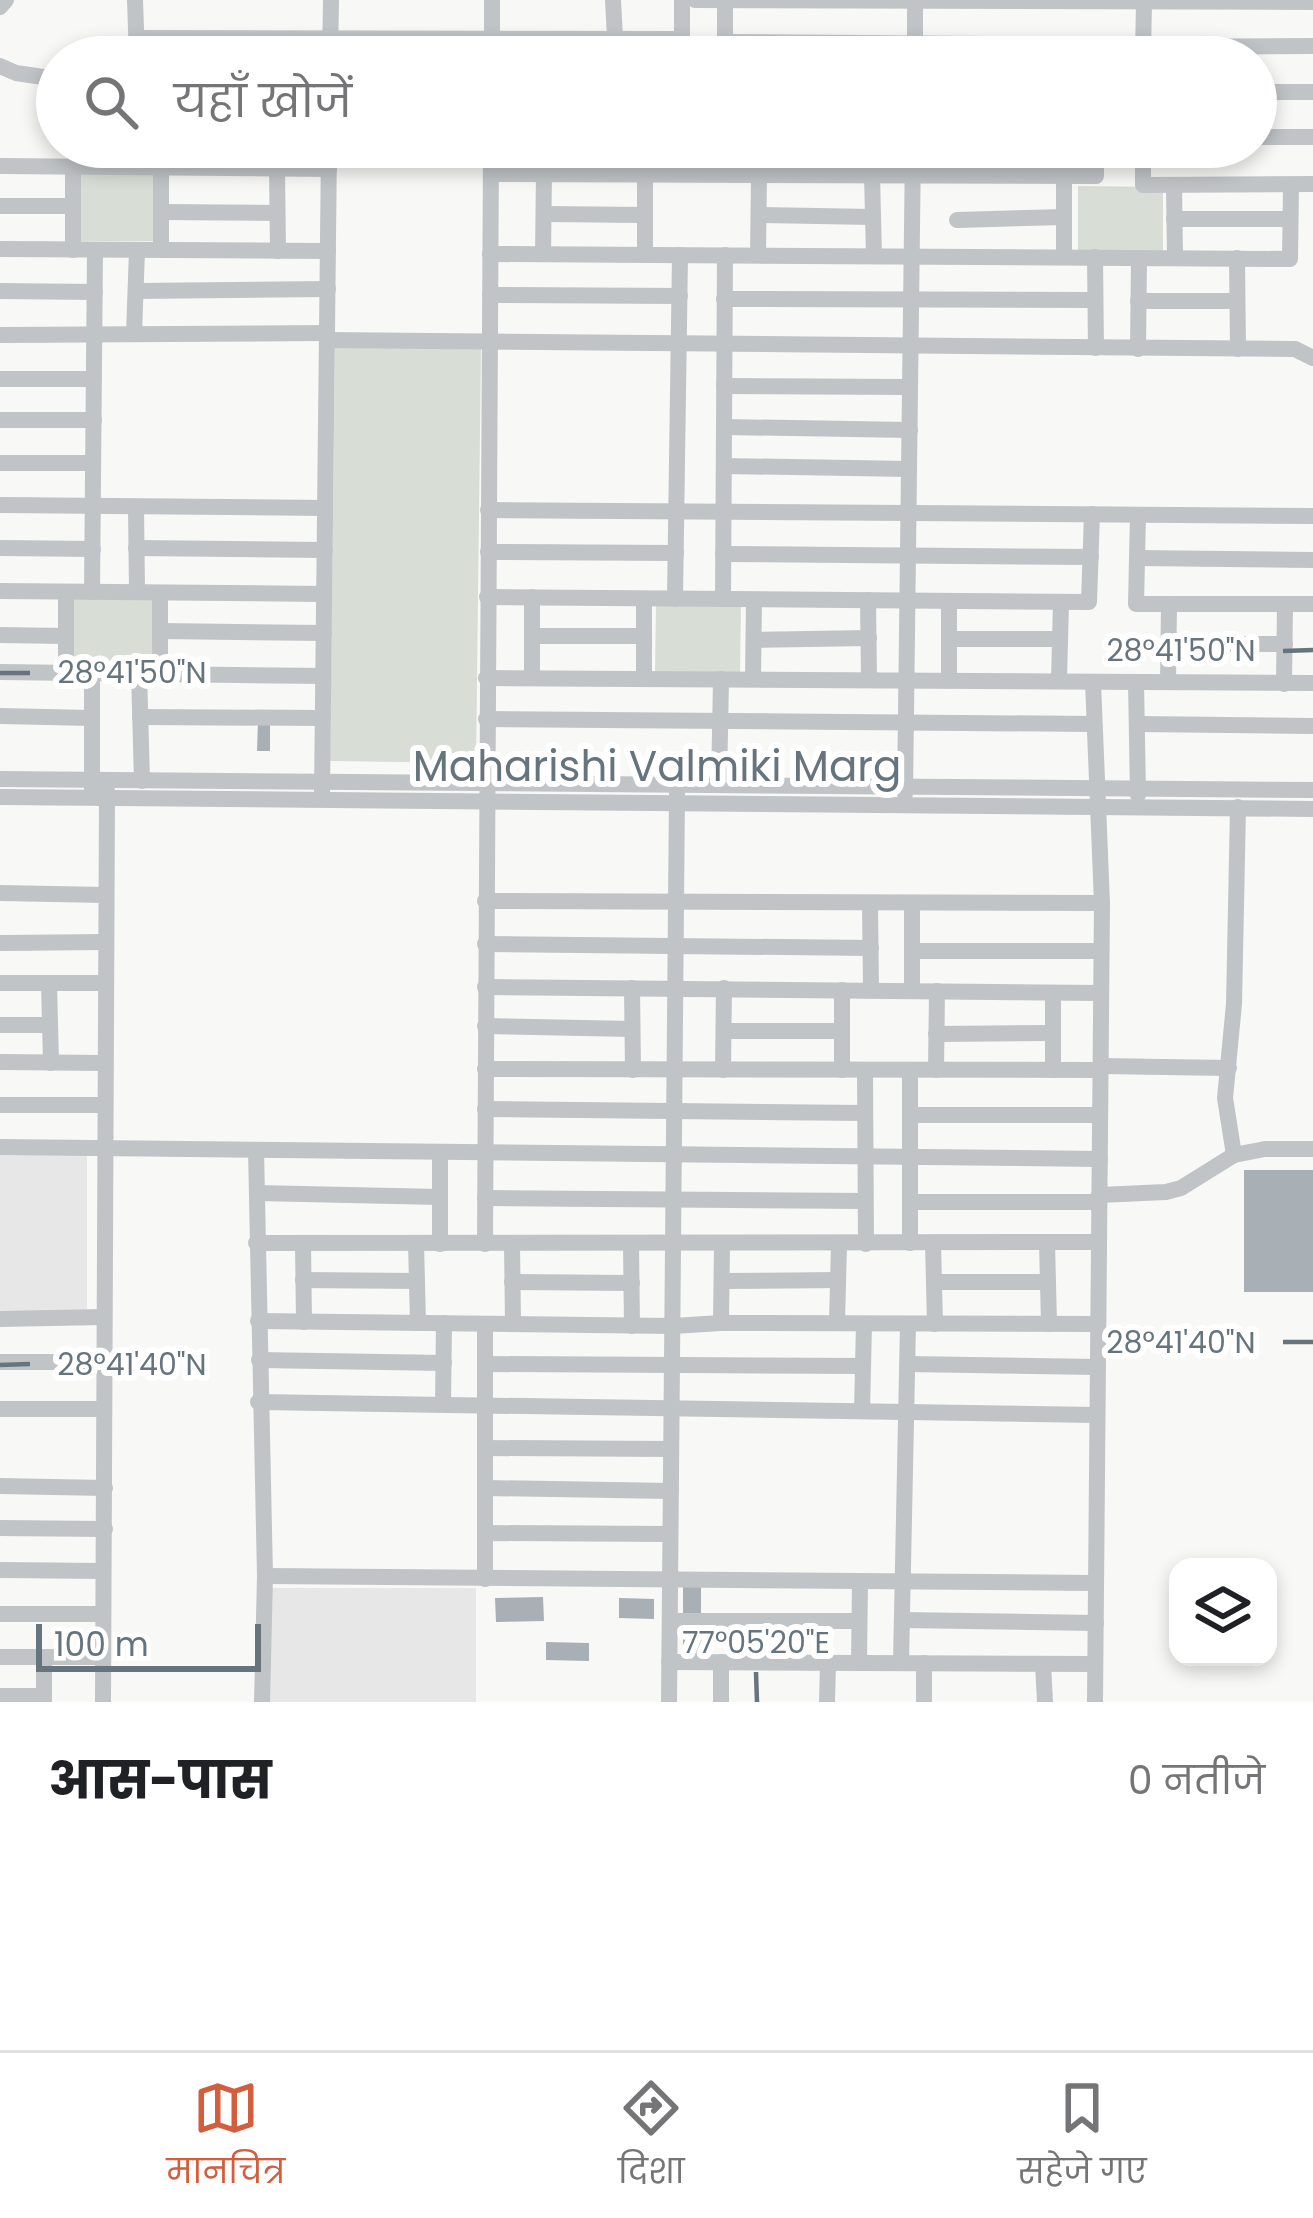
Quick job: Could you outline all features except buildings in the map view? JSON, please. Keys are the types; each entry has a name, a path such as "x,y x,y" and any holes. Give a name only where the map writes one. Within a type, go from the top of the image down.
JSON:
{"street":[{"path":"135,0 136,36"},
{"path":"330,36 331,0"},
{"path":"492,0 492,36"},
{"path":"613,0 614,36"},
{"path":"682,0 682,36"},
{"path":"695,0 1313,2"},
{"path":"725,0 725,36"},
{"path":"915,1 915,36"},
{"path":"1143,36 1144,2"},
{"path":"1277,47 1313,46"},
{"path":"0,65 36,76"},
{"path":"1277,92 1313,92"},
{"path":"1277,137 1313,137"},
{"path":"0,166 36,166"},
{"path":"73,168 74,250"},
{"path":"161,168 161,250"},
{"path":"219,168 329,169 322,791"},
{"path":"484,1244 491,168"},
{"path":"682,168 682,174"},
{"path":"724,168 724,174"},
{"path":"905,795 913,168"},
{"path":"491,173 1096,176 1096,168"},
{"path":"1142,168 1142,185 1313,184"},
{"path":"277,169 278,251"},
{"path":"544,174 544,254"},
{"path":"645,174 645,255"},
{"path":"758,256 759,175"},
{"path":"872,175 874,256"},
{"path":"1064,176 1064,257"},
{"path":"1174,185 1174,258"},
{"path":"490,254 1290,259 1291,185"},
{"path":"0,206 73,206"},
{"path":"161,212 278,213"},
{"path":"544,214 645,215"},
{"path":"759,215 873,217"},
{"path":"958,220 1064,217"},
{"path":"1174,219 1290,219"},
{"path":"0,249 328,251"},
{"path":"92,592 95,250"},
{"path":"134,334 137,250"},
{"path":"675,599 680,255"},
{"path":"723,599 725,255"},
{"path":"1095,257 1096,348"},
{"path":"1138,258 1138,349"},
{"path":"1237,258 1238,349"},
{"path":"136,290 328,290"},
{"path":"0,292 94,292"},
{"path":"490,295 680,296"},
{"path":"724,299 1095,300"},
{"path":"1138,302 1237,301"},
{"path":"0,335 1238,349 1295,350 1313,358"},
{"path":"0,379 94,379"},
{"path":"724,386 910,386"},
{"path":"0,420 94,420"},
{"path":"724,427 910,430"},
{"path":"0,463 93,463"},
{"path":"724,466 909,469"},
{"path":"0,505 325,508"},
{"path":"136,507 137,592"},
{"path":"488,510 1313,516"},
{"path":"487,597 1089,602 1092,514"},
{"path":"1138,515 1136,604 1313,604"},
{"path":"0,548 92,549"},
{"path":"136,548 325,550"},
{"path":"488,552 676,553"},
{"path":"723,554 1091,557"},
{"path":"1137,558 1313,560"},
{"path":"0,591 324,594"},
{"path":"66,673 67,592"},
{"path":"160,592 160,674"},
{"path":"532,598 532,678"},
{"path":"644,598 644,678"},
{"path":"754,600 754,679"},
{"path":"868,600 869,680"},
{"path":"949,680 950,601"},
{"path":"1059,681 1061,602"},
{"path":"1168,682 1169,604"},
{"path":"1285,604 1285,684"},
{"path":"160,632 324,633"},
{"path":"0,635 66,636"},
{"path":"532,636 644,636"},
{"path":"754,640 868,638"},
{"path":"949,639 1060,639"},
{"path":"1168,644 1285,644"},
{"path":"0,672 323,676"},
{"path":"92,673 106,895 103,1702"},
{"path":"139,673 142,781"},
{"path":"486,678 1313,683"},
{"path":"719,785 722,679"},
{"path":"1093,682 1102,903 1095,1702"},
{"path":"1136,682 1138,798"},
{"path":"0,716 92,718"},
{"path":"140,717 323,718"},
{"path":"486,719 1093,724"},
{"path":"1137,724 1313,726"},
{"name":"Maharishi Valmiki Marg","path":"0,779 100,789 142,781 322,791"},
{"name":"Maharishi Valmiki Marg","path":"677,793 719,785 905,795"},
{"name":"Maharishi Valmiki Marg","path":"0,797 100,789 1098,796 1313,808"},
{"name":"Maharishi Valmiki Marg","path":"1138,798 1313,790"},
{"path":"669,1702 677,793"},
{"path":"1234,1155 1226,1115 1238,807"},
{"path":"0,893 106,895"},
{"path":"485,902 1102,903"},
{"path":"870,904 871,990"},
{"path":"912,904 912,991"},
{"path":"0,943 106,942"},
{"path":"485,944 871,947"},
{"path":"912,951 1101,951"},
{"path":"0,982 106,982"},
{"path":"50,983 51,1063"},
{"path":"485,987 1101,993"},
{"path":"632,988 632,1070"},
{"path":"723,1070 724,988"},
{"path":"842,990 842,1070"},
{"path":"936,1070 937,991"},
{"path":"1053,993 1053,1070"},
{"path":"0,1025 50,1025"},
{"path":"485,1026 632,1029"},
{"path":"724,1031 842,1031"},
{"path":"936,1034 1053,1033"},
{"path":"0,1062 105,1064"},
{"path":"485,1069 1229,1068"},
{"path":"865,1070 866,1244"},
{"path":"910,1070 910,1243"},
{"path":"0,1105 105,1105"},
{"path":"485,1109 865,1113"},
{"path":"910,1115 1100,1115"},
{"path":"0,1147 1100,1160"},
{"path":"910,1202 1148,1195 1181,1188 1234,1155 1264,1149 1313,1149"},
{"path":"256,1150 265,1576 262,1702"},
{"path":"440,1152 440,1244"},
{"path":"256,1193 440,1197"},
{"path":"484,1198 865,1201"},
{"path":"1047,1242 1049,1324"},
{"path":"256,1243 1099,1242"},
{"path":"303,1243 304,1322"},
{"path":"933,1243 934,1324"},
{"path":"416,1244 418,1323"},
{"path":"512,1244 512,1324"},
{"path":"837,1323 838,1244"},
{"path":"631,1245 632,1326"},
{"path":"722,1245 722,1323"},
{"path":"303,1280 417,1281"},
{"path":"722,1281 838,1280"},
{"path":"512,1282 632,1283"},
{"path":"934,1282 1048,1282"},
{"path":"0,1319 104,1317"},
{"path":"258,1321 632,1326 1098,1324"},
{"path":"443,1404 444,1323"},
{"path":"485,1324 485,1579"},
{"path":"862,1411 864,1324"},
{"path":"901,1663 908,1324"},
{"path":"259,1360 444,1363"},
{"path":"0,1362 105,1362"},
{"path":"485,1364 863,1366"},
{"path":"908,1364 1098,1367"},
{"path":"258,1402 1097,1414"},
{"path":"0,1408 104,1409"},
{"path":"485,1448 671,1449"},
{"path":"0,1486 105,1488"},
{"path":"485,1488 671,1491"},
{"path":"0,1528 105,1529"},
{"path":"485,1533 670,1534"},
{"path":"0,1570 103,1571"},
{"path":"265,1576 1096,1582"},
{"path":"859,1663 860,1581"},
{"path":"0,1613 102,1614"},
{"path":"902,1620 1096,1623"},
{"path":"670,1622 859,1621"},
{"path":"0,1657 103,1657"},
{"path":"0,1696 44,1699 44,1657"},
{"path":"669,1662 1095,1664"},
{"path":"722,1662 722,1702"},
{"path":"827,1702 828,1663"},
{"path":"924,1663 924,1702"},
{"path":"1043,1664 1045,1702"}],"shaded area":[{"path":"75,172 160,172 160,241 75,241"},
{"path":"1078,186 1163,187 1163,256 1078,256"},
{"path":"335,347 481,348 476,763 330,761"},
{"path":"71,599 156,599 156,668 71,668"},
{"path":"656,604 741,605 740,674 655,673"},
{"path":"87,1154 87,1312 0,1313 0,1155"},
{"path":"263,1588 476,1588 476,1702 263,1702"}]}
